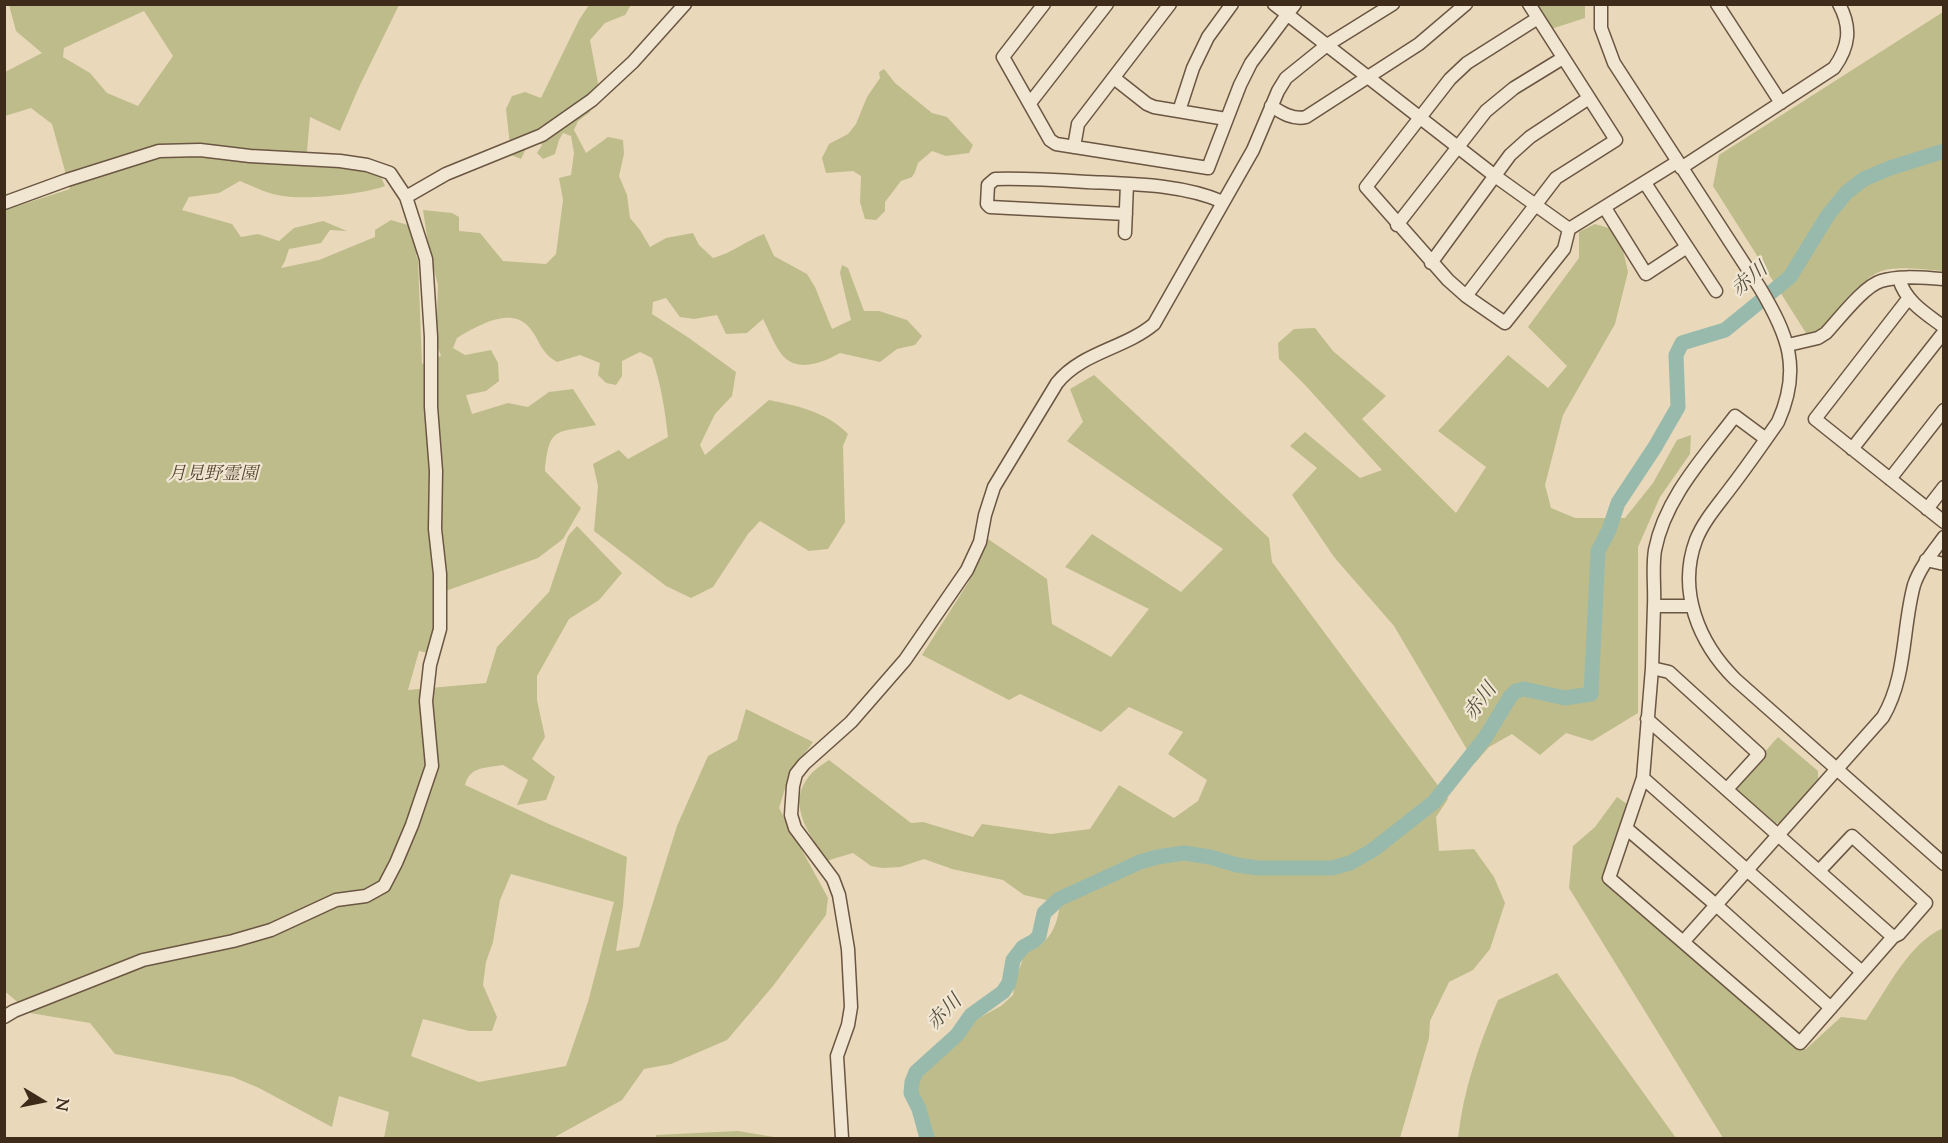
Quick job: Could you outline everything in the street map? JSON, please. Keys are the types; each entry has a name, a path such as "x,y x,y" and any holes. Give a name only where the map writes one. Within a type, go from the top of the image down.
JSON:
{"street":[{"path":"406,197 446,174 542,135 592,100 633,62 685,4"},
{"path":"1044,4 1003,57 1050,140 1056,144 1208,168 1239,85 1251,63 1291,9"},
{"path":"1030,102 1107,4"},
{"path":"1074,147 1078,124 1170,4"},
{"path":"1179,111 1193,68 1208,37 1232,4"},
{"path":"1274,4 1291,9 1327,45 1495,176 1569,229"},
{"path":"842,1138 837,1056 851,1007 848,949 839,895 833,879 795,828 791,815 790,799 796,774 851,722 904,660 967,570 980,542 985,515 994,487 1057,383 1084,360 1142,335 1154,324 1253,150 1271,106 1286,78 1327,45 1393,4"},
{"path":"1271,106 1284,114 1299,118 1306,117 1419,44 1466,4"},
{"path":"1466,296 1556,178 1616,140 1529,4"},
{"path":"1601,4 1601,28 1614,63 1760,288 1771,306 1788,345 1790,387 1785,407 1766,439 1707,519 1696,540 1691,559 1689,582 1692,606 1701,635 1721,665 1837,771 1944,864"},
{"path":"1717,4 1781,103"},
{"path":"1538,18 1467,63 1450,80 1366,187 1431,263 1466,296 1505,323 1564,249 1569,229 1827,74 1843,57 1848,41 1845,16 1839,4"},
{"path":"1397,225 1486,111 1501,98 1563,58"},
{"path":"1114,78 1146,104 1226,119"},
{"path":"1431,263 1518,147 1589,98"},
{"path":"4,204 66,180 159,151 200,150 367,165 390,173 406,197 426,259 429,290 431,407 436,471 435,529 440,574 440,629 430,665 426,701 432,766 396,862 384,886 366,896 336,900 272,930 233,941 142,960 4,1017"},
{"path":"1126,214 990,207 987,204 988,185 994,179 1127,184 1190,191 1223,202"},
{"path":"1645,183 1716,291"},
{"path":"1125,233 1127,184"},
{"path":"1605,208 1646,274 1687,247"},
{"path":"1899,279 1908,299 1944,327"},
{"path":"1788,345 1818,338 1826,333 1870,286 1881,281 1944,279"},
{"path":"1908,299 1815,419 1944,522"},
{"path":"1852,449 1944,332"},
{"path":"1890,479 1944,410"},
{"path":"1766,439 1735,416 1676,495 1663,522 1655,552 1652,668 1643,778 1609,878 1800,1043 1926,903 1852,836 1820,870"},
{"path":"1927,509 1944,487"},
{"path":"1684,941 1883,717 1898,686 1914,585 1926,560 1944,537"},
{"path":"1926,560 1944,564"},
{"path":"1654,606 1692,606"},
{"path":"1652,668 1669,672 1759,754 1727,789"},
{"path":"1647,719 1893,937"},
{"path":"1643,778 1862,972"},
{"path":"1626,828 1831,1008"}],"green space":[{"name":"月見野霊園","path":"9,5 399,5 340,131 310,117 306,163 369,168 380,175 385,186 350,194 293,197 272,194 240,181 219,193 189,197 182,210 232,224 241,237 258,234 279,241 294,228 323,221 347,231 330,230 321,243 289,249 281,268 319,260 375,237 375,230 391,220 411,226 420,252 416,255 422,364 441,356 436,342 438,285 429,250 423,210 452,213 459,217 459,231 480,233 503,261 546,264 556,254 563,200 559,178 571,175 574,153 571,136 563,133 555,154 543,159 537,153 542,145 533,134 521,159 511,155 506,109 512,96 525,92 541,98 579,20 589,5 631,5 625,15 605,23 590,40 598,83 590,112 578,121 574,130 586,153 608,137 623,140 624,154 619,176 627,195 630,218 650,247 666,238 693,233 699,245 713,258 764,234 774,256 807,274 815,287 832,329 851,320 840,273 842,265 848,268 864,311 879,311 907,320 922,336 915,345 897,349 880,362 840,353 812,364 796,364 780,352 763,319 747,333 726,334 717,315 694,319 680,317 666,298 653,302 652,314 736,372 732,396 715,414 700,445 705,455 769,400 821,415 840,426 848,434 843,446 845,522 828,549 809,551 760,521 748,534 713,587 691,598 666,586 594,531 598,486 593,464 619,450 628,459 668,437 662,397 652,358 640,352 622,361 622,376 616,385 606,383 598,375 600,363 580,355 557,362 547,354 527,325 511,318 502,318 473,329 457,338 453,348 465,355 491,350 498,363 499,381 486,391 466,395 472,414 508,403 528,407 549,392 573,389 596,425 557,434 549,446 545,471 581,508 563,539 538,558 440,593 429,653 419,651 408,690 486,683 497,647 549,592 568,536 577,526 622,573 599,600 569,619 537,676 537,700 545,737 532,759 555,777 546,800 517,805 528,780 503,765 475,771 467,779 465,785 627,857 616,951 639,947 677,826 708,756 737,740 746,709 813,742 789,776 779,808 828,898 826,915 773,986 727,1040 671,1064 644,1069 622,1100 553,1138 384,1138 389,1112 339,1096 332,1127 259,1088 233,1077 115,1054 90,1023 30,1013 7,993 5,994 5,210 70,189 52,124 31,108 5,116 5,72 42,53 16,31","holes":["144,11 173,56 138,106 107,93 90,73 63,57 64,48","511,874 614,902 588,1002 566,1066 479,1082 411,1056 423,1019 469,1031 492,1031 497,1017 483,985 500,900"]},
{"path":"1535,5 1585,5 1585,18 1551,29"},
{"path":"1943,12 1943,271 1902,268 1879,272 1870,277 1824,326 1806,333 1713,186 1719,155"},
{"path":"884,69 895,83 932,113 947,117 973,145 969,153 946,156 932,151 918,163 912,177 901,181 885,202 885,211 876,220 865,219 860,202 861,176 853,171 826,173 822,158 829,144 848,134 856,124 867,97 880,78 879,72"},
{"path":"1595,224 1612,229 1622,246 1628,272 1615,324 1563,415 1545,485 1551,508 1575,518 1625,518 1653,483 1677,440 1691,435 1690,454 1660,497 1638,547 1638,713 1592,741 1566,733 1540,755 1512,734 1489,747 1475,763 1394,626 1334,557 1292,495 1317,468 1290,446 1305,432 1360,478 1382,470 1279,359 1278,343 1294,329 1315,328 1333,351 1386,396 1362,419 1456,513 1486,467 1438,431 1508,355 1548,388 1567,366 1528,327 1579,258 1579,232"},
{"path":"1094,375 1269,538 1272,562 1448,799 1436,817 1439,851 1474,849 1494,877 1505,903 1490,949 1473,970 1449,982 1430,1021 1429,1038 1400,1138 930,1138 915,1094 918,1077 934,1065 968,1024 1001,1006 1013,995 1015,981 1025,953 1041,944 1051,934 1057,920 1060,903 1024,895 1003,880 952,869 924,859 900,867 882,868 871,866 853,853 826,861 807,830 800,808 800,797 803,786 810,775 829,760 911,823 923,822 973,837 982,824 1051,834 1090,829 1119,785 1174,818 1198,801 1207,780 1168,754 1183,732 1129,707 1101,732 1020,694 1009,700 922,655 968,583 988,539 1047,579 1052,624 1111,657 1149,609 1065,567 1092,534 1181,592 1223,549 1067,441 1083,422 1070,389"},
{"path":"1778,737 1818,771 1818,784 1780,823 1773,824 1737,791 1736,784"},
{"path":"1617,797 1627,804 1604,875 1607,886 1798,1049 1806,1049 1841,1017 1866,1020 1909,956 1920,944 1943,928 1943,1138 1723,1138 1569,888 1573,846 1595,827"},
{"path":"1557,973 1676,1138 1458,1138 1460,1120 1473,1068 1498,1000"},
{"path":"738,1131 780,1138 656,1138 656,1135"}],"waterway":[{"name":"赤川","path":"927,1138 919,1109 911,1093 916,1072 957,1035 971,1015 1003,992 1009,983 1013,960 1023,947 1039,936 1044,913 1059,899 1140,862 1184,853 1258,868 1332,868 1350,863 1373,850 1434,802 1485,738 1516,691 1524,689 1565,698 1591,694 1598,551 1609,530 1618,503 1678,407 1676,355 1682,343 1725,330 1790,277 1828,215 1847,192 1864,179 1944,151"}]}
